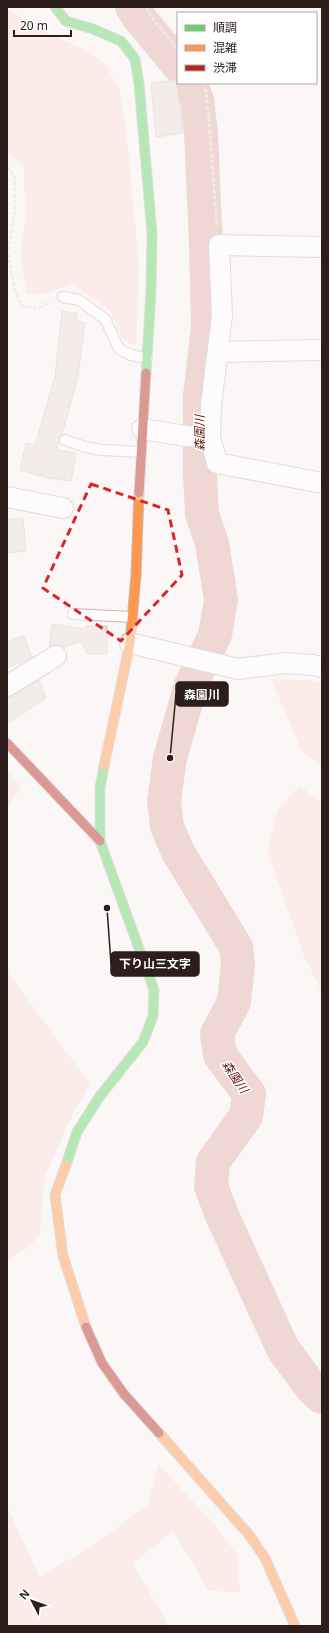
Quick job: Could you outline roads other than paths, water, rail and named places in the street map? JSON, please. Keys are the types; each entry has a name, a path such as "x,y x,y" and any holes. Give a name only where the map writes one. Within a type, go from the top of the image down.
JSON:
{"street":[{"path":"55,7 66,21 93,29 121,41 135,60 139,84 152,233 151,291 142,429 136,575 130,642 104,759 100,788 100,842 154,990 153,1016 143,1042 100,1096 77,1132 55,1195 63,1256 85,1325 102,1363 124,1394 250,1536 265,1558 295,1626"},
{"path":"322,247 219,245 222,316 211,405 210,437 217,463 322,483"},
{"path":"218,352 322,350"},
{"path":"142,429 186,436 210,437"},
{"path":"7,497 63,508"},
{"path":"130,642 238,669 285,663 322,667"},
{"path":"7,686 56,656"},
{"path":"7,744 100,842"}],"lane":[{"path":"63,297 79,300 105,319 119,349 131,355 147,358"},
{"path":"65,440 85,448 141,452"},
{"path":"73,614 132,617"}],"waterway":[{"name":"森園川","path":"132,7 177,64"},
{"name":"森園川","path":"190,84 197,100 201,133 206,246 208,327 200,395 200,475 202,514 212,543 221,600 215,635 191,685 170,758 164,801 167,826 178,852 236,947 238,965 234,1002 217,1034 220,1055 249,1094 246,1116 213,1162 211,1186 221,1213 283,1349 312,1388 322,1397"}],"place":[{"name":"森園川","path":"170,758"},
{"name":"下り山三文字","path":"107,908"}]}
